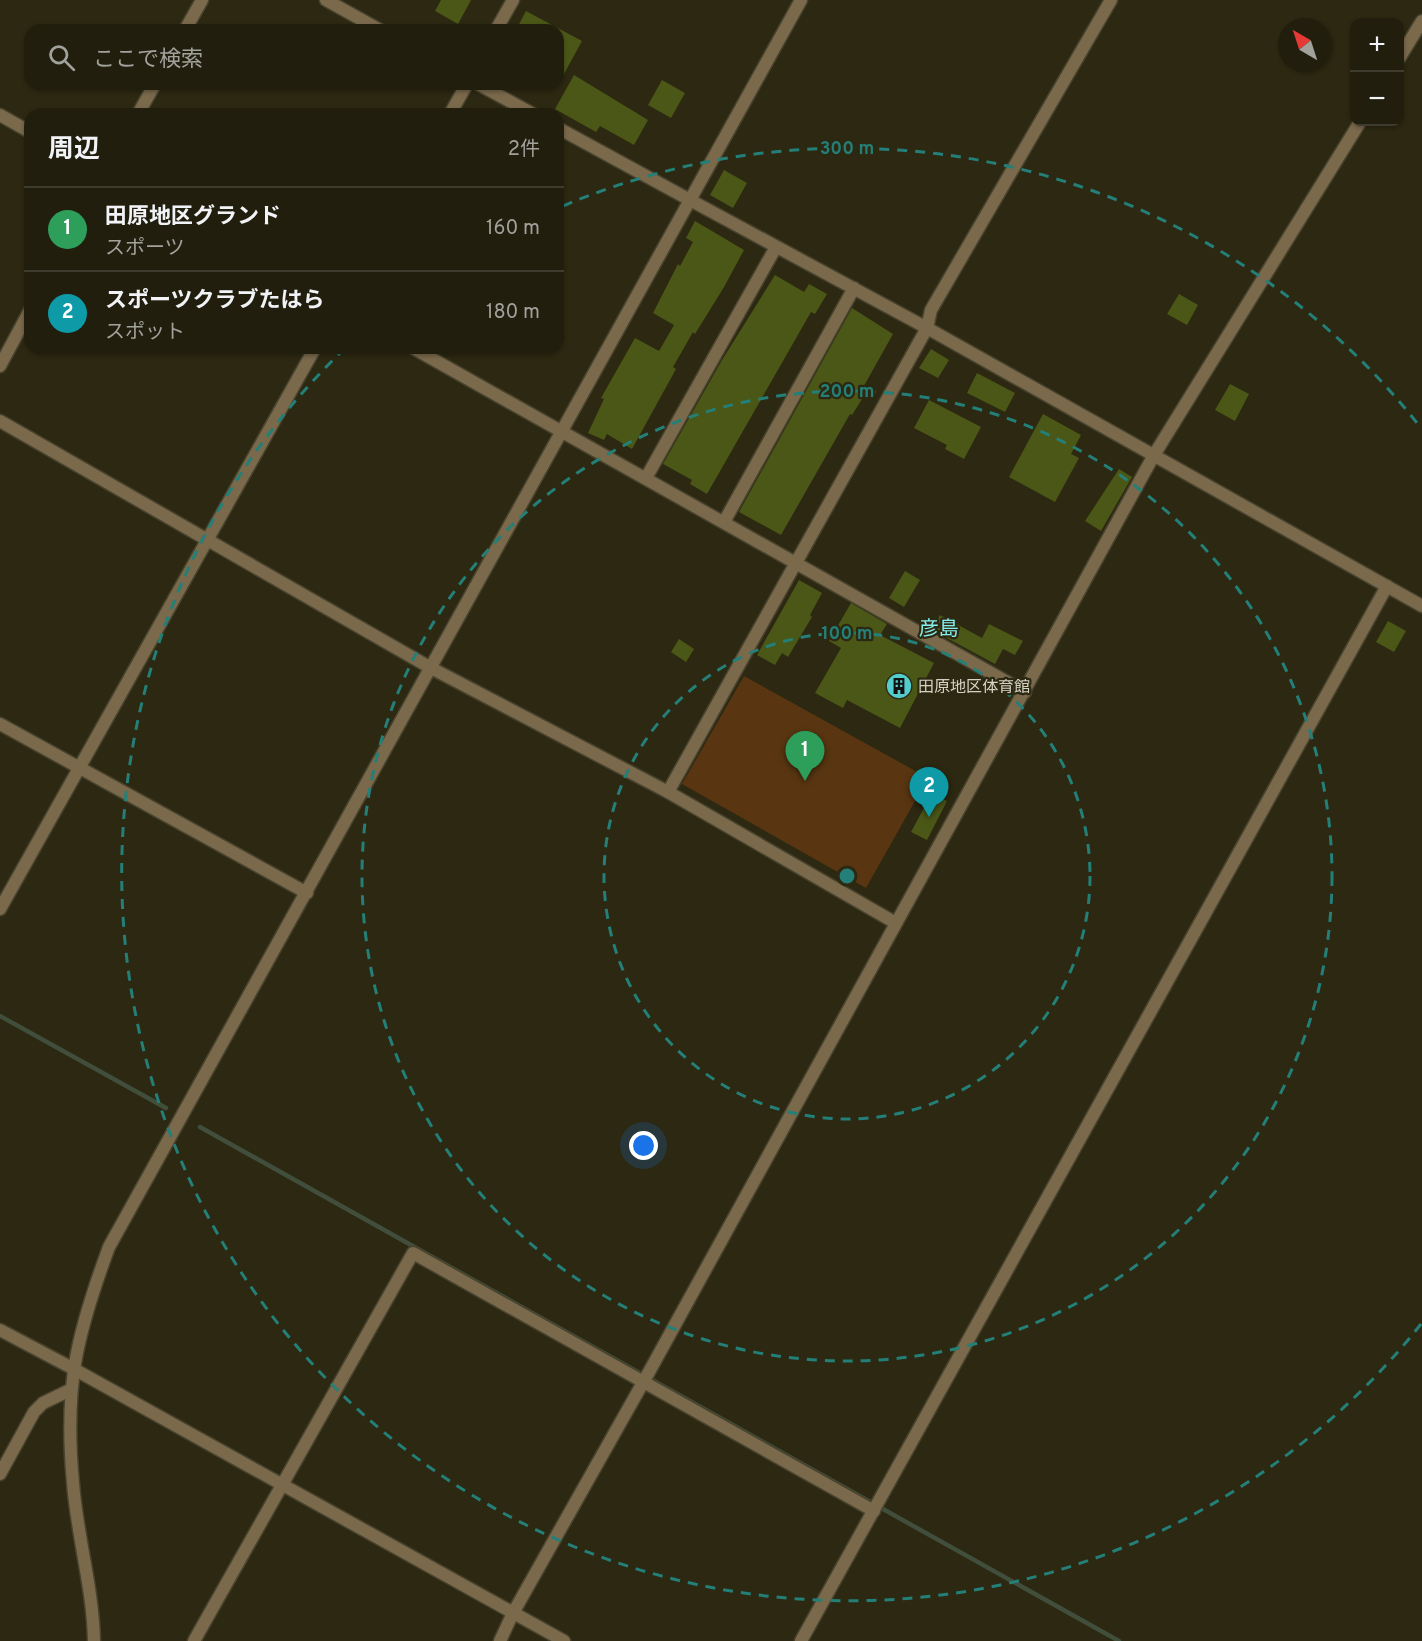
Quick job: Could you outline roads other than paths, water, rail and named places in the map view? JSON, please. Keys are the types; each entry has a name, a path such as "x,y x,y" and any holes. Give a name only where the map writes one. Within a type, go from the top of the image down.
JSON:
{"street":[{"path":"188,24 202,0"},
{"path":"326,0 369,24"},
{"path":"499,24 513,0"},
{"path":"94,1641 73,1484 70,1390 72,1368 81,1327 109,1247 801,0"},
{"path":"668,792 927,328 931,310 1111,0"},
{"path":"1404,50 1422,21"},
{"path":"141,108 152,90"},
{"path":"453,108 464,90"},
{"path":"489,90 522,108"},
{"path":"0,115 24,129"},
{"path":"500,1641 513,1612 646,1377 894,922 1025,692 1154,455 1358,126"},
{"path":"564,131 927,328 1422,606"},
{"path":"646,478 776,247"},
{"path":"724,522 854,288"},
{"path":"0,366 24,321"},
{"path":"0,909 312,354"},
{"path":"424,354 563,430 1025,692"},
{"path":"0,421 208,538 431,668 668,792 894,922"},
{"path":"801,1641 1387,586"},
{"path":"0,724 307,893"},
{"path":"194,1641 413,1253 646,1377 877,1507"},
{"path":"0,1330 564,1641"},
{"path":"0,1474 34,1412 43,1403 70,1390"}],"waterway":[{"path":"0,1016 166,1108"},
{"path":"200,1127 1119,1641"}],"place":[{"name":"田原地区体育館","path":"899,686"},
{"name":"田原地区グランド","path":"805,781"},
{"name":"スポーツクラブたはら","path":"929,817"}],"district":[{"name":"彦島","path":"939,628"}]}
